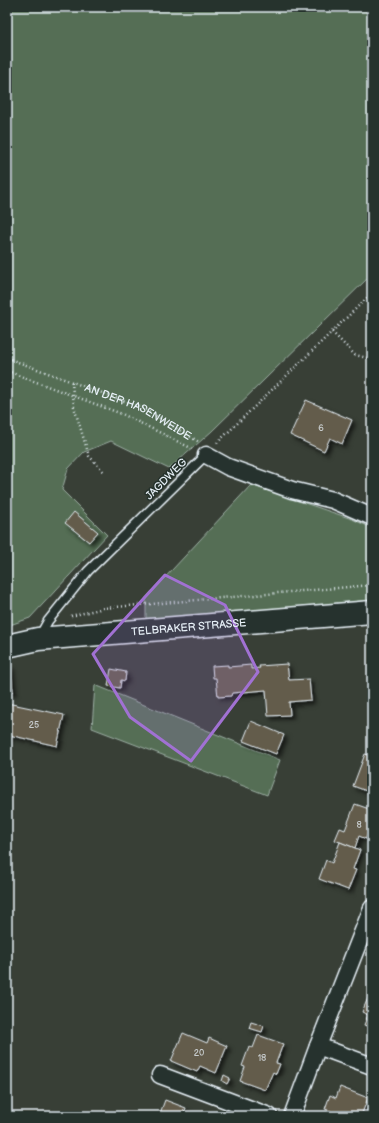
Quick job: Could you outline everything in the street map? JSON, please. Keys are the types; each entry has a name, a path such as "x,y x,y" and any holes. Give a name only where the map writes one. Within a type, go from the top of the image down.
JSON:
{"street":[{"path":"206,455 228,467 292,490 332,500 372,517"},
{"name":"TELBRAKER STRASSE","path":"7,646 43,630 372,612"},
{"path":"292,1116 372,908"},
{"path":"318,1046 372,1066"},
{"path":"160,1075 270,1116"}],"lane":[{"name":"JAGDWEG","path":"43,630 88,571 206,455"}],"path":[{"path":"7,371 122,414 206,455 372,293"},
{"path":"332,332 355,355 372,359"},
{"name":"AN DER HASENWEIDE","path":"7,358 143,408 204,445 206,455"},
{"path":"72,382 74,408 89,456 104,472"},
{"path":"43,630 104,608 372,585"}],"highlighted area":[{"path":"165,575 225,605 258,672 191,761 130,717 93,654"}],"green space":[{"path":"7,7 372,7 372,274 212,431 169,469 111,441 84,452 68,469 62,490 107,535 30,618 7,626"},
{"path":"251,485 352,519 372,528 372,600 146,621 146,598"},
{"path":"95,685 280,760 267,795 92,728"}],"building":[{"path":"306,400 352,420 342,444 330,438 324,451 290,435"},
{"path":"74,512 98,532 89,542 65,523"},
{"path":"287,664 289,680 309,679 311,700 289,702 290,715 268,716 266,690 232,693 231,696 218,697 216,678 213,678 212,666 228,665 228,667 251,665 251,669 260,668 259,666"},
{"path":"10,665 13,691 7,692 7,666"},
{"path":"111,669 126,672 125,681 121,680 120,688 108,686"},
{"path":"7,703 64,715 57,746 9,735 7,745"},
{"path":"251,721 284,735 276,754 243,741"},
{"path":"365,754 372,756 372,793 353,786"},
{"path":"355,804 372,810 372,822 366,839 359,836 355,848 335,840 340,828 345,830"},
{"path":"340,842 360,850 353,869 356,870 348,890 319,879 326,860 332,863"},
{"path":"368,998 372,1000 372,1028 364,1025 368,1015 362,1012"},
{"path":"251,1022 264,1026 262,1032 249,1028"},
{"path":"183,1033 207,1043 209,1038 227,1046 216,1073 200,1066 197,1072 171,1061"},
{"path":"258,1035 283,1044 276,1063 280,1064 276,1074 273,1072 265,1090 240,1081 245,1067 242,1066 249,1047 253,1048"},
{"path":"224,1075 230,1078 227,1084 222,1081"},
{"path":"340,1087 368,1098 361,1116 329,1116 331,1111 325,1109 330,1095 336,1098"},
{"path":"165,1100 186,1108 183,1116 159,1116"}]}
